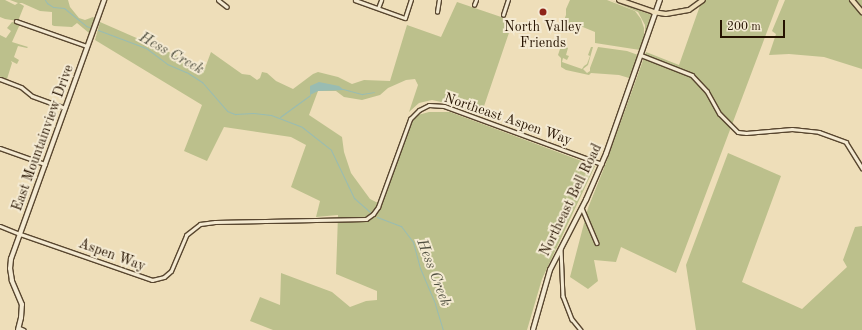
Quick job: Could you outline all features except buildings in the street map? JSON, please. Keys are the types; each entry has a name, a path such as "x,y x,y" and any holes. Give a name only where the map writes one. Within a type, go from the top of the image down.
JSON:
{"main road":[{"name":"East Mountainview Drive","path":"18,329 22,306 13,285 10,269 11,259 104,0"},
{"path":"619,0 656,13 678,13 689,10 703,0"},
{"name":"Northeast Bell Road","path":"533,330 546,280 602,164 660,0"},
{"path":"852,0 862,12"}],"street":[{"path":"218,0 227,7"},
{"path":"355,0 405,18 411,0"},
{"path":"378,8 381,0"},
{"path":"437,12 439,0"},
{"path":"474,5 476,0"},
{"path":"503,15 508,0"},
{"path":"16,21 88,46"},
{"path":"641,55 692,75 707,91 720,114 732,128 738,132 752,133 792,129 819,132 846,142 862,168"},
{"path":"0,79 21,87 32,96 65,108"},
{"name":"Northeast Aspen Way","path":"191,229 200,224 215,222 363,220 370,217 378,207 410,119 419,110 429,105 444,106 602,164"},
{"path":"0,148 45,164"},
{"path":"582,208 597,243"},
{"name":"Aspen Way","path":"0,226 152,280 164,277 171,271 184,239 191,229"},
{"path":"561,248 564,296 572,320 581,330"},
{"path":"18,329 24,330"}],"green space":[{"path":"0,0 5,0 15,5 18,3 10,0 68,0 70,7 79,18 85,20 93,17 96,20 91,32 89,33 77,23 72,27 54,26 52,25 52,12 40,11 22,3 19,3 24,6 18,21 5,19 0,17"},
{"path":"570,0 607,0 635,11 641,19 644,28 644,38 640,50 595,43 595,32 573,23 566,25 564,30 561,28"},
{"path":"610,0 652,15 653,18 645,37 645,25 638,12"},
{"path":"702,0 779,0 676,273 621,247 616,262 594,260 598,281 588,289 570,277 588,208 646,52 679,65"},
{"path":"785,0 862,0 862,69 824,57 789,54 769,55 776,34 772,31"},
{"path":"457,2 513,21 481,115 446,103 432,100 419,103 409,112 418,85 415,79 406,80 388,88 380,95 362,100 344,97 336,91 318,91 309,115 342,137 344,152 351,173 370,199 382,205 412,121 418,115 429,112 450,112 595,166 542,279 527,330 273,330 250,321 260,297 280,305 281,273 332,292 350,307 366,301 377,300 377,291 336,274 338,215 316,217 320,201 291,187 306,145 291,137 224,127 207,161 184,151 202,105 95,40 100,22 205,68 211,52 242,74 250,75 257,80 260,78 262,72 267,73 276,81 293,89 318,72 338,77 352,84 364,80 390,81 407,25 441,37"},
{"path":"12,22 20,24 12,42 28,47 18,46 14,57 19,60 17,64 11,61 12,63 7,79 0,77 0,35 6,38 11,31 7,28"},
{"path":"562,43 567,44 566,47 568,48 566,55 569,56 567,60 563,58 562,62 582,69 587,64 590,56 588,55 591,47 593,47 588,65 583,69 587,73 590,71 598,47 627,51 638,55 629,78 619,75 591,73 589,75 566,70 561,67 561,58 558,55"},
{"path":"728,153 781,176 742,282 802,309 847,267 843,260 855,227 862,226 862,330 696,330 686,265"}],"water":[{"path":"319,82 339,86 344,90 318,91 310,95 310,86"}],"waterway":[{"name":"Hess Creek","path":"45,0 53,7 64,8 86,26 92,28"},
{"name":"Hess Creek","path":"98,30 146,48 167,64 188,73 202,82 227,111 235,114 253,113 271,115 302,127 331,150 354,198 370,212"},
{"path":"343,89 362,94 374,92"},
{"path":"280,117 310,95"},
{"name":"Hess Creek","path":"377,217 401,226 413,242 420,268 435,304 443,330"}],"place":[{"name":"North Valley Friends","path":"543,12"}]}
